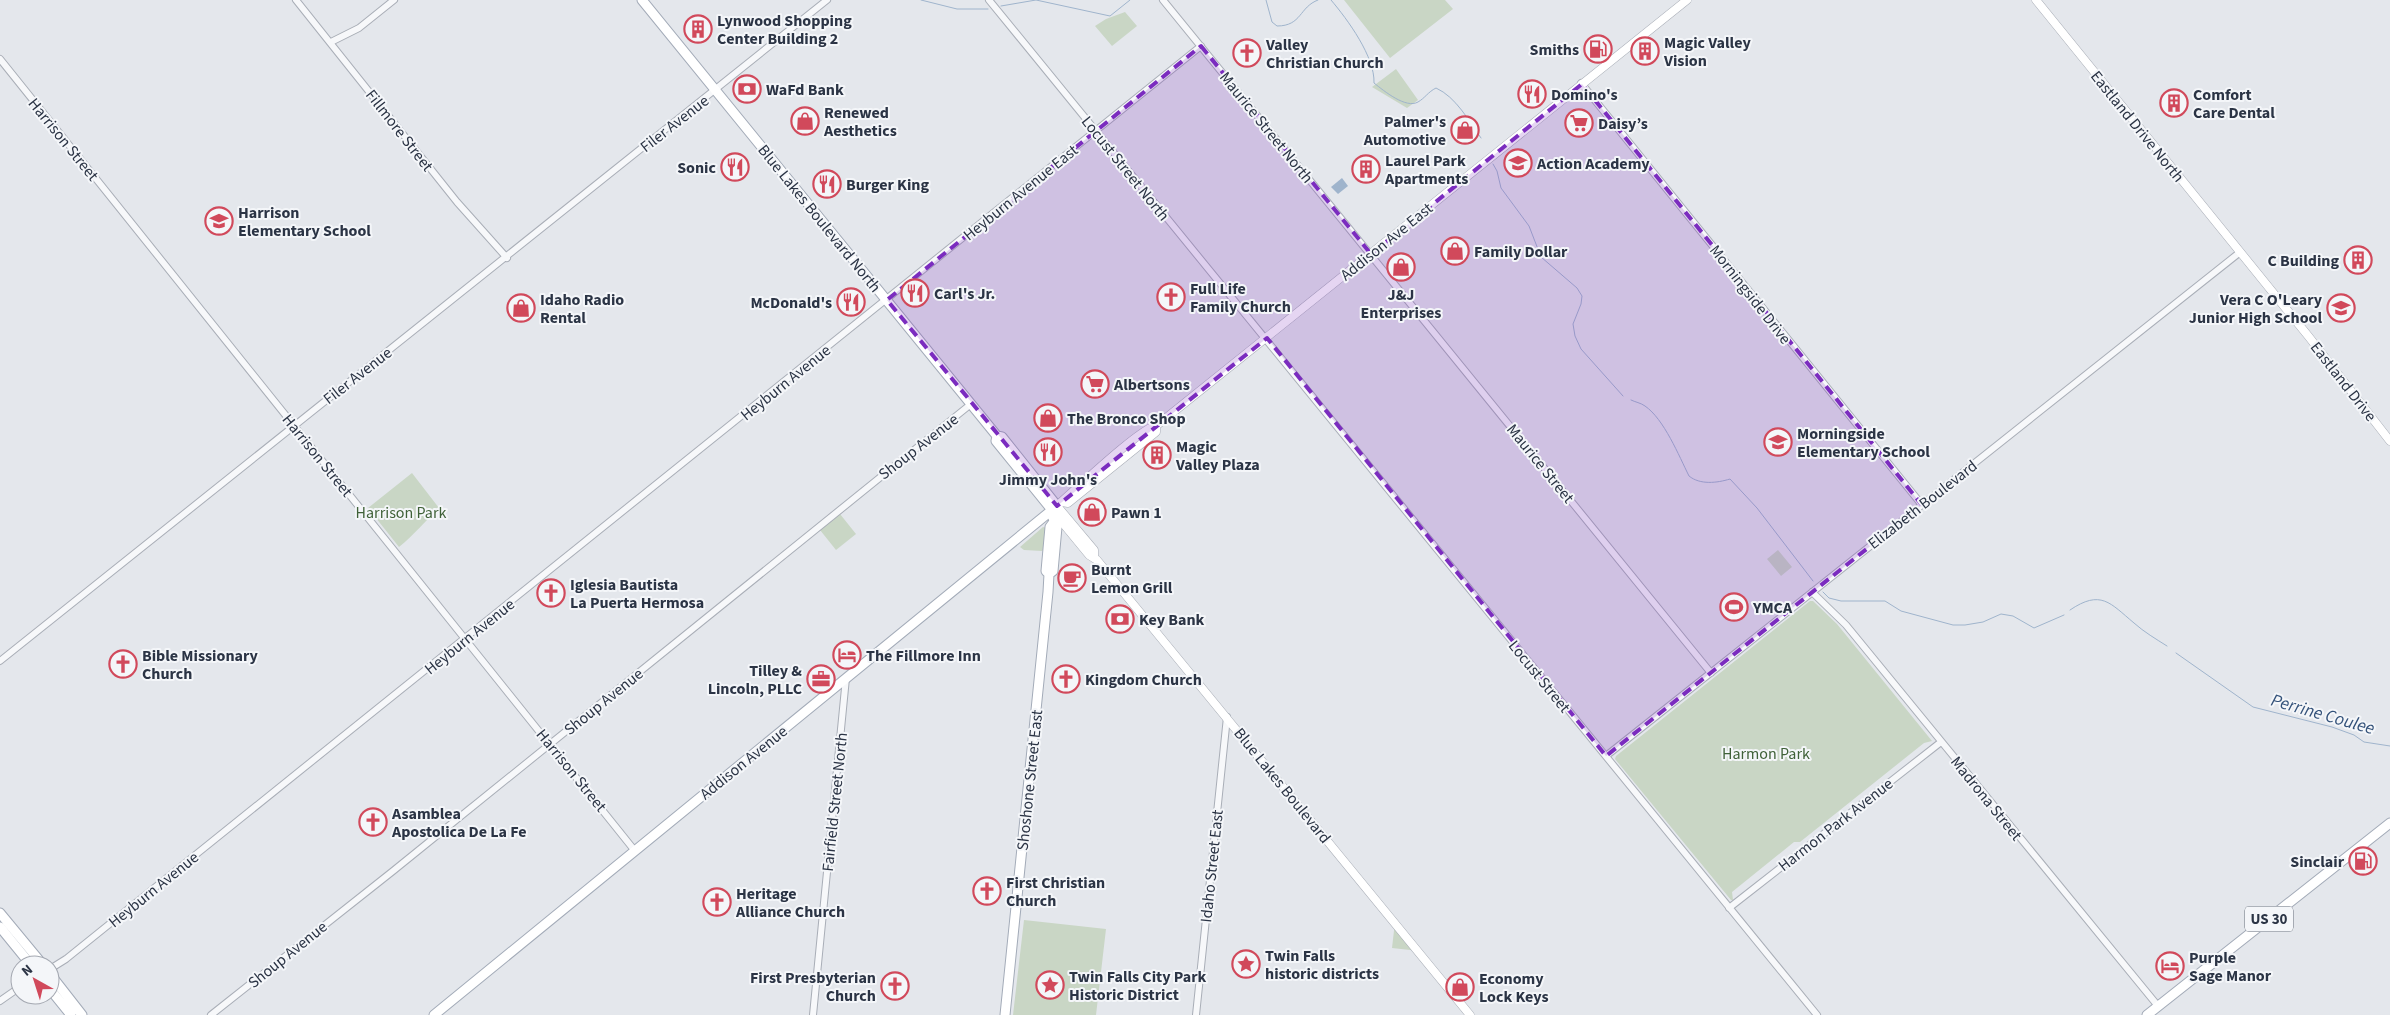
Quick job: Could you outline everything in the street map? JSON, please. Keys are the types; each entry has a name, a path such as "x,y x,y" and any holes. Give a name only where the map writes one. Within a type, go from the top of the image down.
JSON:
{"main road":[{"name":"Blue Lakes Boulevard North","path":"642,0 997,436 996,441 1057,506"},
{"name":"Addison Ave East","path":"1057,506 1068,503 1156,432 1156,426 1687,0"},
{"name":"Eastland Drive North","path":"2036,0 2239,252"},
{"name":"Eastland Drive","path":"2239,252 2309,337 2390,441"},
{"name":"Shoshone Street East","path":"1005,1015 1049,574 1053,571 1056,527 1053,523 1057,506"},
{"name":"Blue Lakes Boulevard","path":"1057,506 1090,555 1094,556 1470,1015"},
{"name":"Addison Avenue","path":"434,1015 1057,506"},
{"name":"US 30","path":"2147,1015 2390,823"},
{"path":"0,913 35,955"},
{"path":"0,927 22,955"},
{"path":"60,987 82,1015"},
{"path":"60,1001 71,1015"}],"street":[{"name":"Fillmore Street","path":"296,0 457,202 507,258"},
{"path":"331,42 359,28 394,0"},
{"name":"Filer Avenue","path":"0,662 827,0"},
{"name":"Locust Street North","path":"989,0 1180,235 1266,337"},
{"name":"Maurice Street North","path":"1163,0 1371,253"},
{"name":"Heyburn Avenue East","path":"887,300 1201,46"},
{"name":"Harrison Street","path":"0,59 635,851"},
{"name":"Morningside Drive","path":"1582,84 1922,505"},
{"name":"Elizabeth Boulevard","path":"1606,756 2239,252"},
{"name":"Maurice Street","path":"1371,253 1711,673"},
{"name":"Heyburn Avenue","path":"60,963 887,300"},
{"name":"Locust Street","path":"1266,337 1817,1015"},
{"name":"Shoup Avenue","path":"211,1015 386,877 971,404"},
{"name":"Madrona Street","path":"1812,592 1846,626 2158,1006"},
{"name":"Fairfield Street North","path":"813,1015 846,678"},
{"name":"Idaho Street East","path":"1196,1015 1227,717"},
{"name":"Harmon Park Avenue","path":"1729,908 1941,742"}],"highlighted area":[{"path":"1201,46 1371,254 1582,84 1922,505 1606,756 1267,338 1057,506 887,300"}],"green space":[{"path":"1344,0 1445,0 1453,9 1390,58"},
{"path":"1125,12 1137,26 1112,46 1095,26 1106,19"},
{"path":"1396,69 1418,100 1407,108 1372,87"},
{"name":"Harrison Park","path":"412,473 439,508 399,547 368,508"},
{"path":"840,514 856,534 836,550 820,530"},
{"path":"1043,527 1047,528 1045,548 1042,551 1024,550 1020,547"},
{"path":"1778,550 1792,567 1781,576 1767,559"},
{"name":"Harmon Park","path":"1810,601 1813,601 1837,624 1932,741 1924,743 1800,842 1794,842 1732,892 1733,900 1731,900 1615,759 1616,756"},
{"path":"1024,920 1106,929 1096,1015 1013,1015"},
{"path":"1395,922 1419,951 1392,948"}],"water":[{"path":"1342,178 1348,186 1338,194 1331,187"}],"waterway":[{"name":"Perrine Coulee","path":"921,0 957,9 988,9"},
{"name":"Perrine Coulee","path":"1001,6 1036,0 1110,16 1130,0"},
{"name":"Perrine Coulee","path":"1266,0 1272,22 1277,26 1296,20 1307,7 1318,0"},
{"name":"Perrine Coulee","path":"1331,0 1359,39 1370,62 1374,83 1395,98 1413,104 1423,99 1436,88 1456,103 1481,138"},
{"name":"Perrine Coulee","path":"1493,164 1497,171 1501,188 1529,226 1541,257 1577,288 1582,296 1573,324 1575,336 1581,349 1623,396"},
{"name":"Perrine Coulee","path":"1631,400 1645,406 1665,429 1689,476 1698,481 1709,482 1730,479 1757,508 1813,581"},
{"name":"Perrine Coulee","path":"1823,592 1829,598 1841,601 1885,601 1901,611 1953,625 1983,622 2001,614 2013,616 2034,628 2064,615"},
{"name":"Perrine Coulee","path":"2070,610 2090,600 2105,601 2167,646"},
{"name":"Perrine Coulee","path":"2176,653 2253,707 2332,727 2354,735 2364,742 2390,746"}],"place":[{"name":"Lynwood Shopping Center Building 2","path":"698,29"},
{"name":"Smiths","path":"1598,49"},
{"name":"Magic Valley Vision","path":"1645,51"},
{"name":"Valley Christian Church","path":"1247,53"},
{"name":"WaFd Bank","path":"747,89"},
{"name":"Domino's","path":"1532,94"},
{"name":"Comfort Care Dental","path":"2174,103"},
{"name":"Renewed Aesthetics","path":"805,121"},
{"name":"Daisy’s","path":"1579,123"},
{"name":"Palmer's Automotive","path":"1465,130"},
{"name":"Action Academy","path":"1518,163"},
{"name":"Sonic","path":"735,167"},
{"name":"Laurel Park Apartments","path":"1366,169"},
{"name":"Burger King","path":"827,184"},
{"name":"Harrison Elementary School","path":"219,221"},
{"name":"Family Dollar","path":"1455,251"},
{"name":"C Building","path":"2358,260"},
{"name":"J&J Enterprises","path":"1401,267"},
{"name":"Carl's Jr.","path":"915,293"},
{"name":"Full Life Family Church","path":"1171,297"},
{"name":"McDonald's","path":"851,302"},
{"name":"Idaho Radio Rental","path":"521,308"},
{"name":"Vera C O'Leary Junior High School","path":"2341,308"},
{"name":"Albertsons","path":"1095,384"},
{"name":"The Bronco Shop","path":"1048,418"},
{"name":"Morningside Elementary School","path":"1778,442"},
{"name":"Jimmy John's","path":"1048,452"},
{"name":"Magic Valley Plaza","path":"1157,455"},
{"name":"Pawn 1","path":"1092,512"},
{"name":"Burnt Lemon Grill","path":"1072,578"},
{"name":"Iglesia Bautista La Puerta Hermosa","path":"551,593"},
{"name":"YMCA","path":"1734,607"},
{"name":"Key Bank","path":"1120,619"},
{"name":"The Fillmore Inn","path":"847,655"},
{"name":"Bible Missionary Church","path":"123,664"},
{"name":"Tilley & Lincoln, PLLC","path":"821,679"},
{"name":"Kingdom Church","path":"1066,679"},
{"name":"Asamblea Apostolica De La Fe","path":"373,822"},
{"name":"Sinclair","path":"2363,861"},
{"name":"First Christian Church","path":"987,891"},
{"name":"Heritage Alliance Church","path":"717,902"},
{"name":"Twin Falls historic districts","path":"1246,964"},
{"name":"Purple Sage Manor","path":"2170,966"},
{"name":"Twin Falls City Park Historic District","path":"1050,985"},
{"name":"First Presbyterian Church","path":"895,986"},
{"name":"Economy Lock Keys","path":"1460,987"}]}
